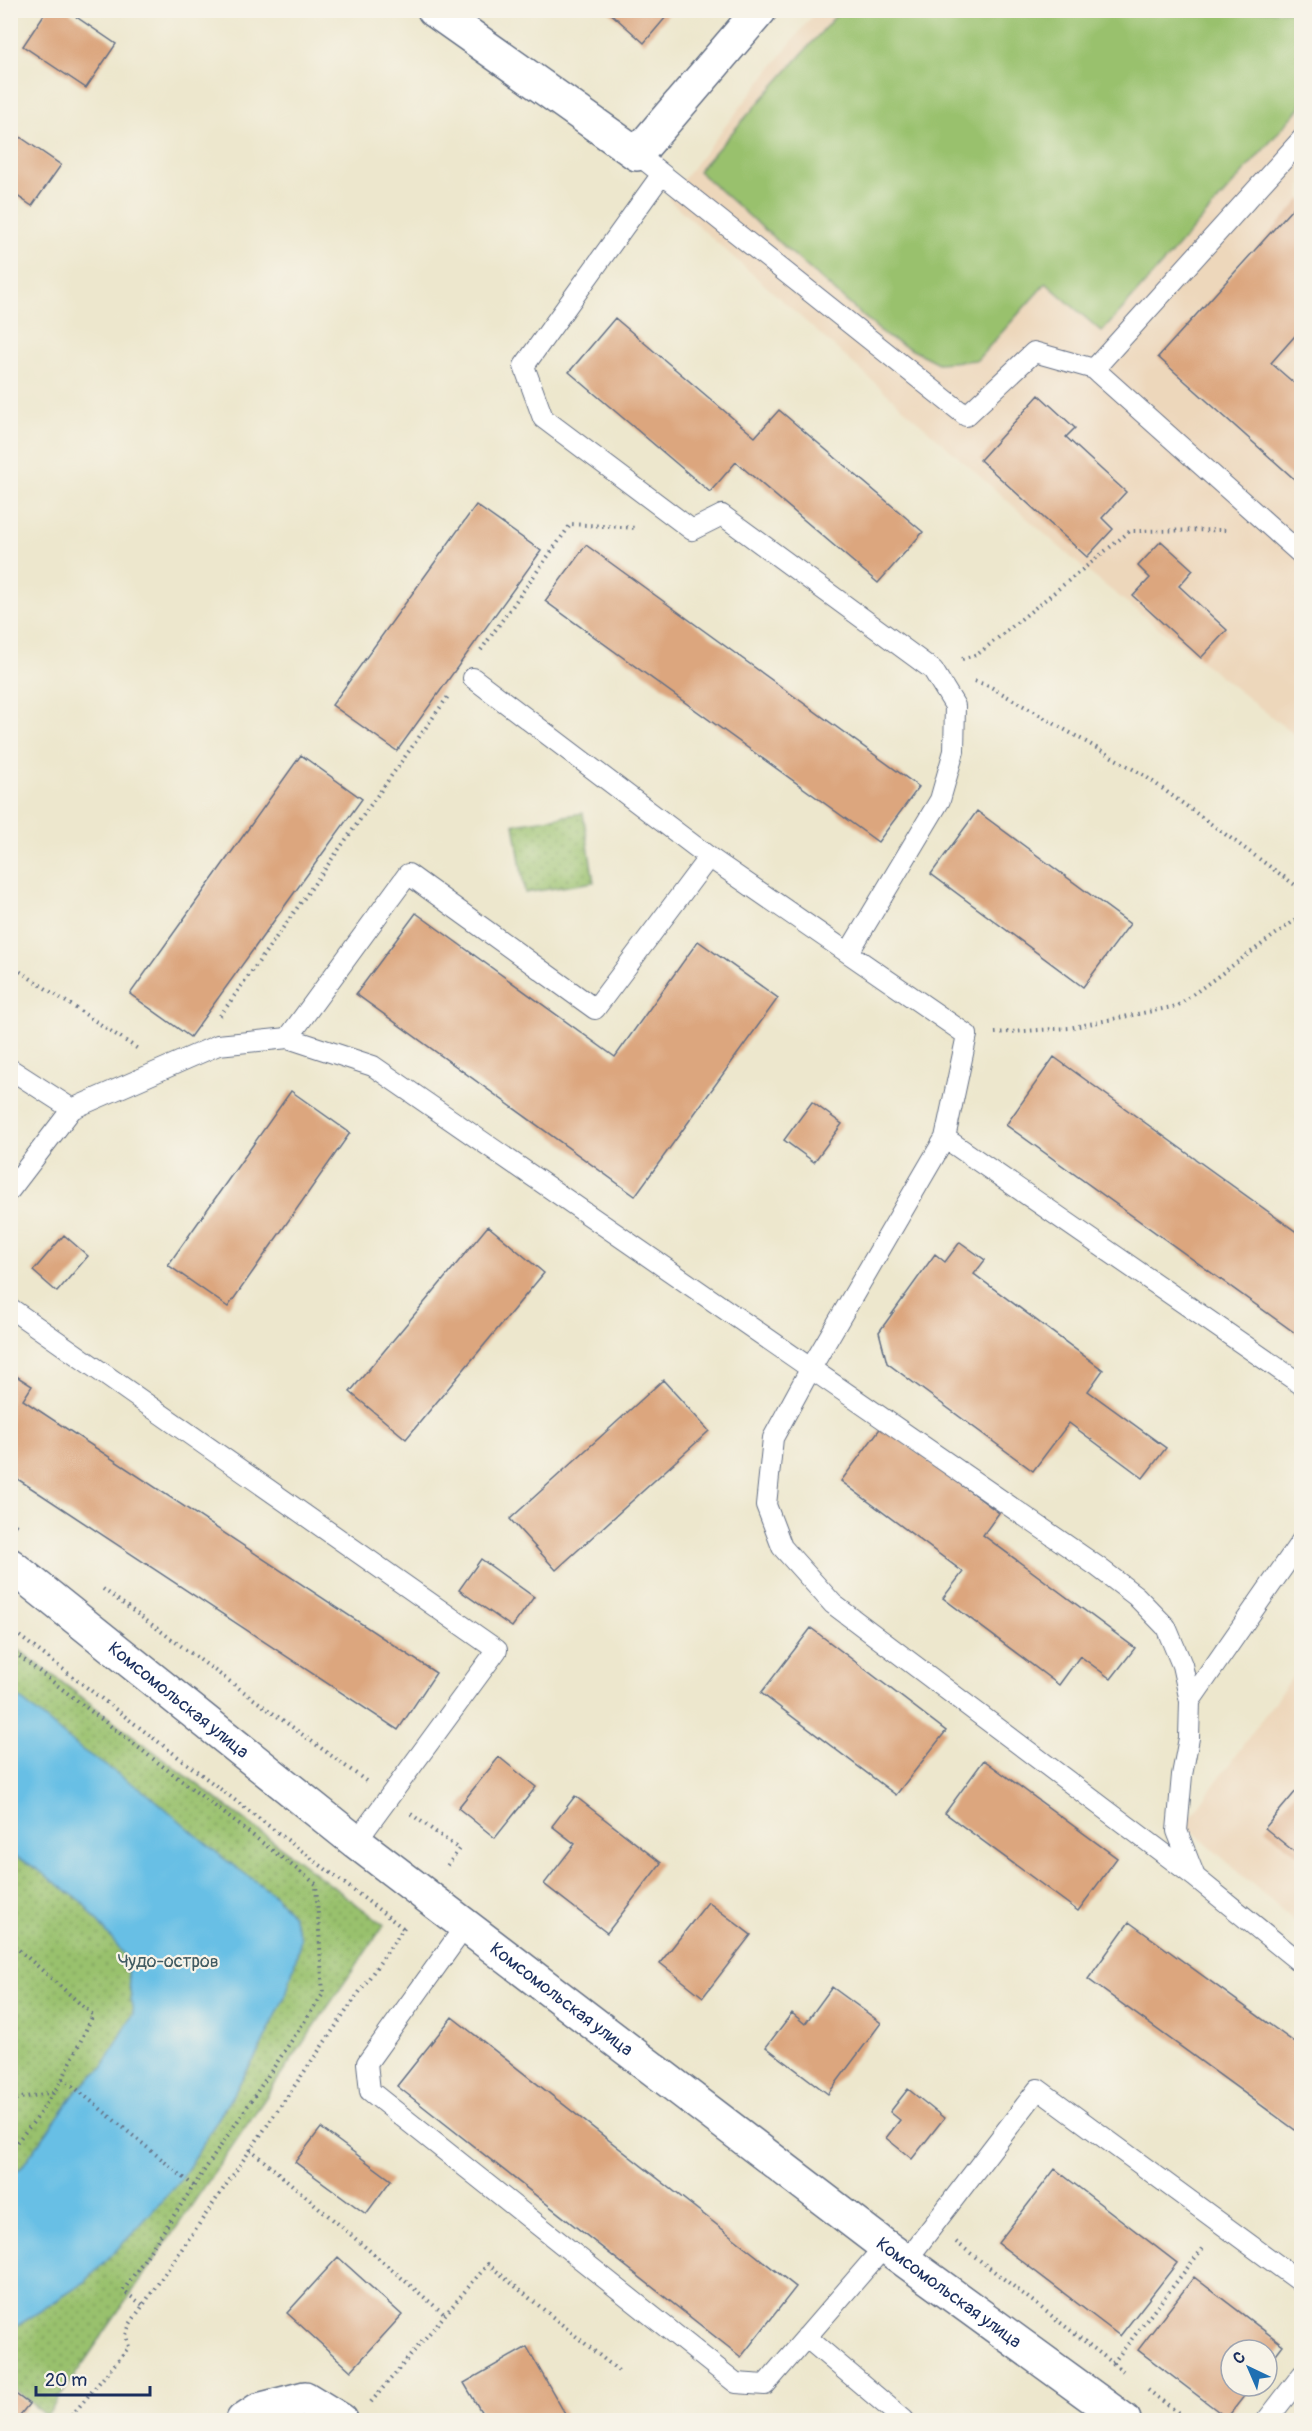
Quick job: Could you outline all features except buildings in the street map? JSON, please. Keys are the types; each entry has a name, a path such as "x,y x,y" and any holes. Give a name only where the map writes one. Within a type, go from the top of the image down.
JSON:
{"street":[{"path":"434,10 637,154 760,10"},
{"name":"Комсомольская улица","path":"10,1565 356,1842 896,2253 1124,2421"},
{"path":"243,2421 258,2410 305,2398 341,2421"}],"lane":[{"path":"1094,369 1302,139"},
{"path":"637,154 966,416 1034,352 1094,369 1302,555"},
{"path":"662,174 524,366 543,418 692,530 722,515 933,670 955,706 954,751 940,800 849,952"},
{"path":"473,678 709,857 967,1035 945,1138 811,1368 773,1438 766,1505 782,1547 833,1604 1195,1877 1302,1964"},
{"path":"288,1038 408,874 595,1009 709,857"},
{"path":"10,1190 72,1109 218,1045 288,1038 373,1066 1098,1567 1136,1596 1166,1627 1182,1665 1190,1701 1189,1738 1182,1775 1177,1831 1195,1877"},
{"path":"10,1069 72,1109"},
{"path":"945,1138 1302,1385"},
{"path":"10,1308 497,1650 356,1842"},
{"path":"1190,1701 1302,1540"},
{"path":"466,1925 368,2062 370,2091 736,2383 765,2385 806,2337 896,2253 934,2225 1038,2089 1302,2283"},
{"path":"806,2337 904,2421"},
{"path":"1267,2421 1302,2375"}],"path":[{"path":"481,651 571,524 692,530"},
{"path":"933,670 978,654 1130,531 1273,530"},
{"path":"933,670 989,686 1145,776 1302,891"},
{"path":"190,1058 453,689"},
{"path":"967,1035 1069,1028 1177,1006 1302,915"},
{"path":"11,966 167,1068"},
{"path":"10,1522 20,1529"},
{"path":"68,2421 129,2347 126,2335 130,2324 459,1849 96,1584"},
{"path":"10,1629 403,1928"},
{"path":"10,1649 316,1884 323,1994 123,2291 143,2305"},
{"path":"10,1942 93,2015 55,2092 10,2151"},
{"path":"63,2078 194,2186"},
{"path":"10,2100 55,2092"},
{"path":"250,2149 444,2314"},
{"path":"1113,2363 1221,2224"},
{"path":"934,2225 1132,2378"},
{"path":"370,2403 488,2264 621,2373"},
{"path":"1141,2385 1188,2421"}],"shaded area":[{"path":"816,11 1301,11 1301,740 1083,568 668,199"},
{"path":"1301,1665 1301,1927 1185,1825"}],"green space":[{"path":"840,11 1301,11 1301,107 1102,332 1046,283 977,360 938,363 887,337 698,171"},
{"path":"583,813 594,882 525,893 514,824"},
{"name":"Чудо-остров","path":"10,1643 384,1925 47,2416 10,2386"}],"water":[{"path":"11,1691 82,1750 152,1797 223,1858 273,1894 293,1916 301,1939 287,1992 259,2051 183,2177 85,2282 11,2330 11,2176 21,2168 78,2089 103,2067 133,2014 126,1957 82,1902 34,1867 11,1854"}]}
